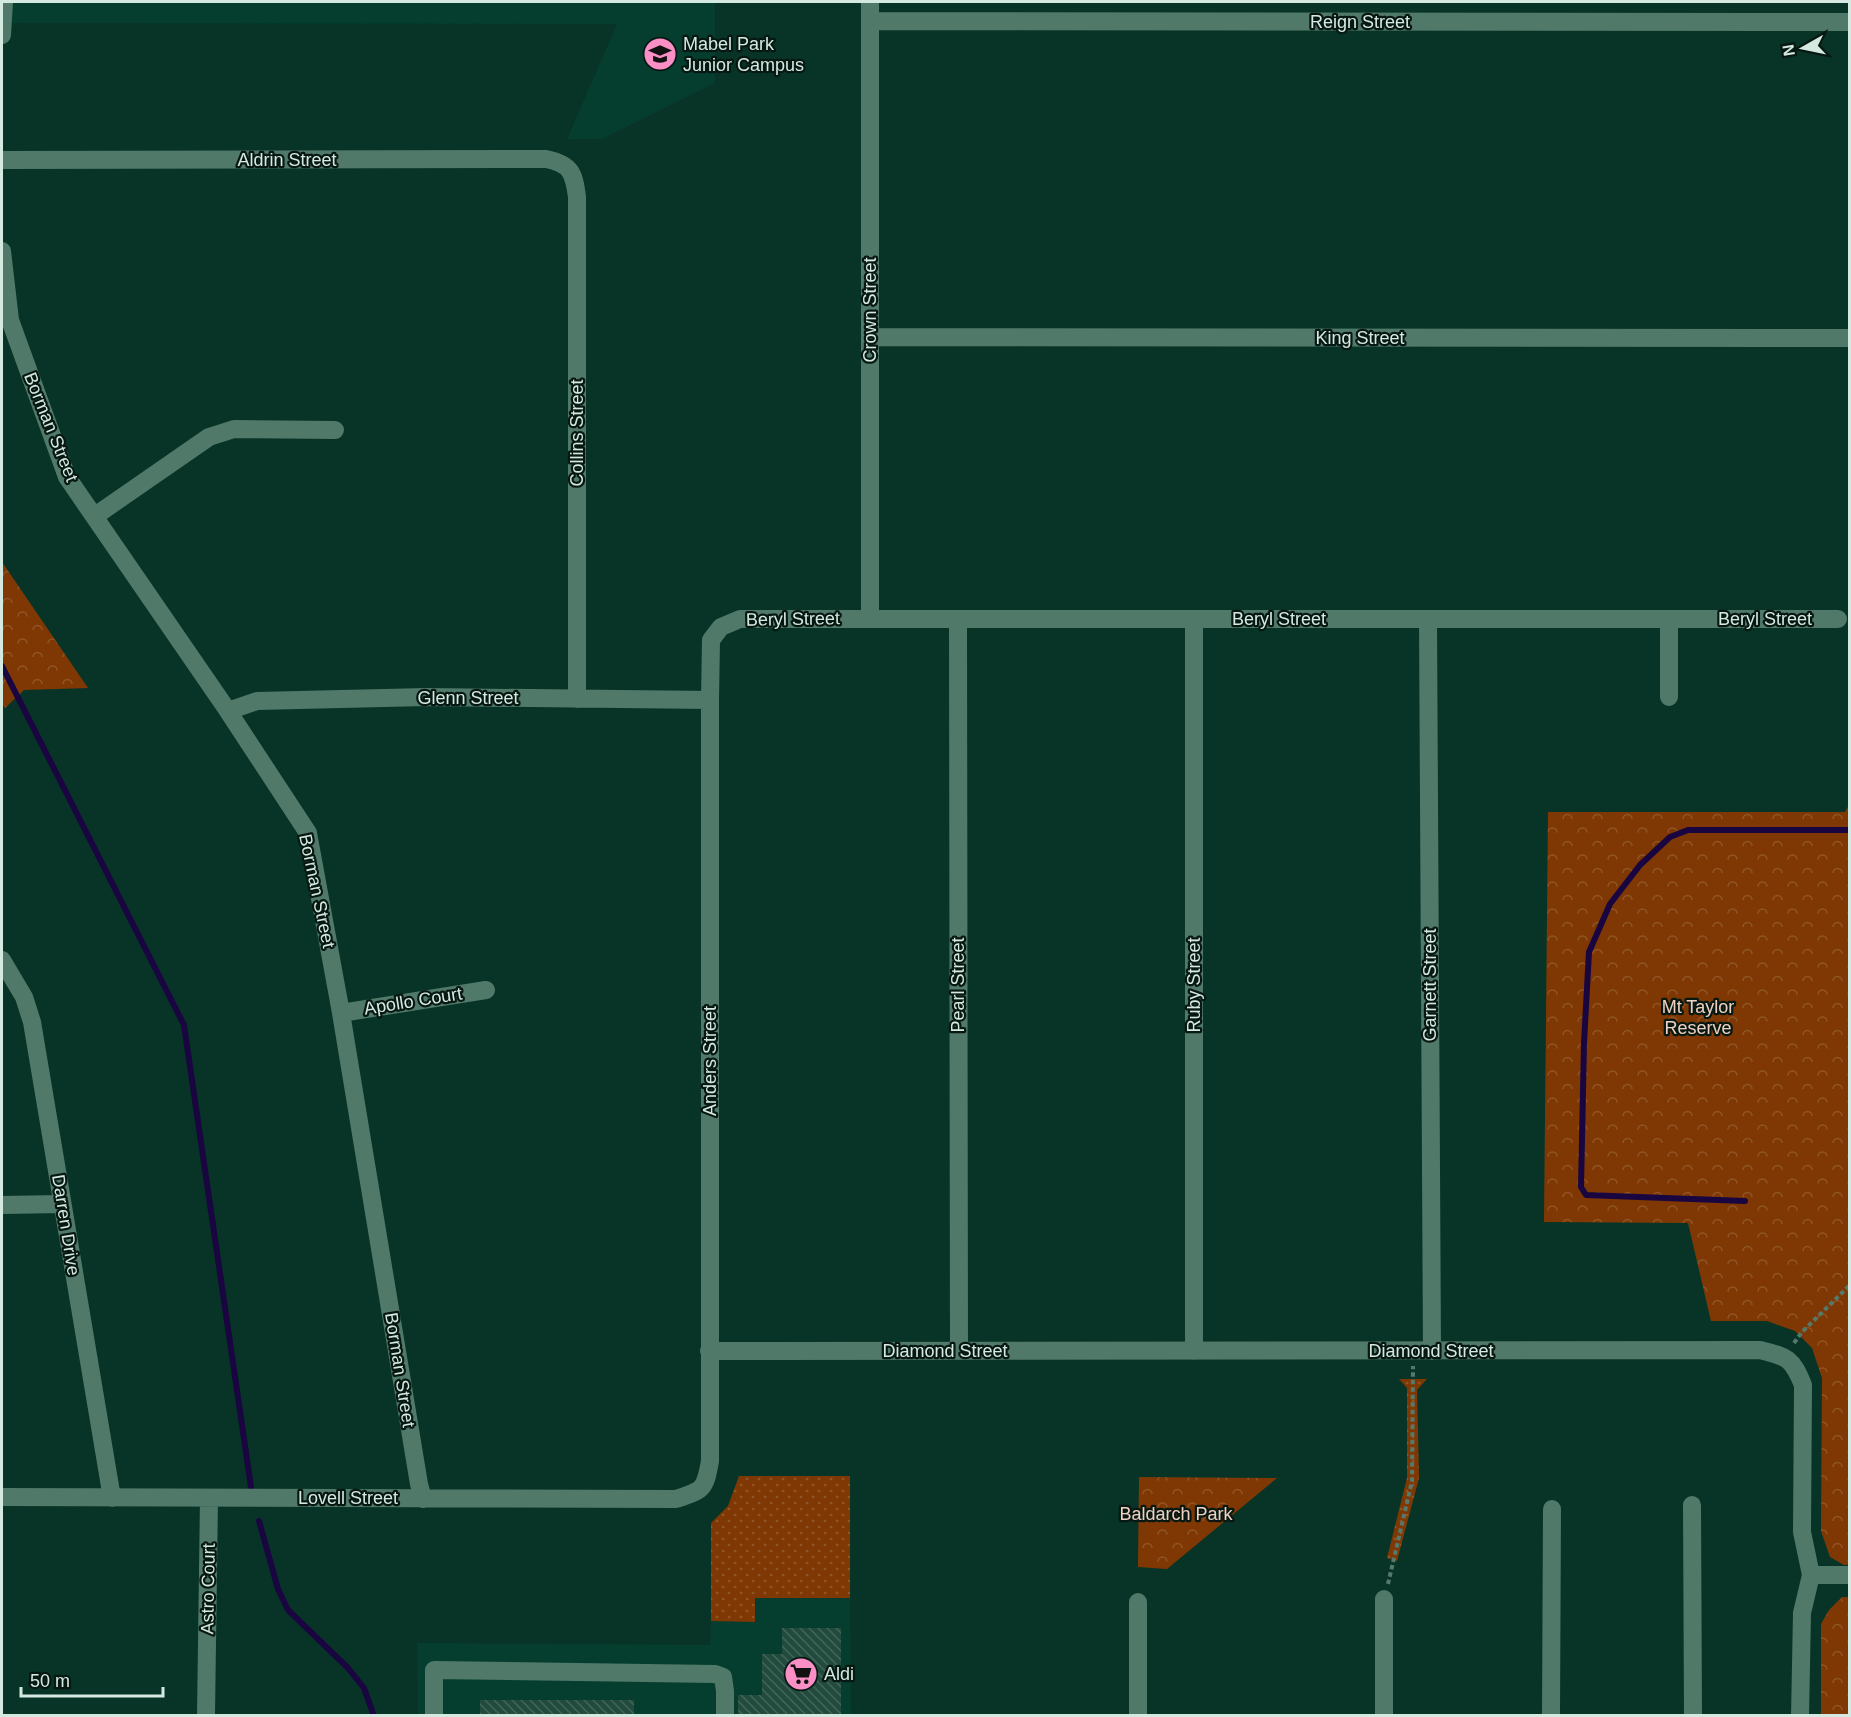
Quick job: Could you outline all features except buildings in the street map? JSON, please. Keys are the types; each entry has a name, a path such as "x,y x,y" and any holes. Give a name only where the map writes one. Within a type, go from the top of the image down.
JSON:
{"street":[{"path":"2,31 4,2"},
{"name":"Crown Street","path":"870,2 870,619"},
{"name":"Reign Street","path":"870,21 1850,22"},
{"name":"Aldrin Street","path":"2,160 546,159 557,161 570,169"},
{"name":"Collins Street","path":"570,169 578,197 577,699"},
{"name":"Borman Street","path":"2,251 10,320 67,477 228,711 308,833 341,1013 423,1498"},
{"name":"King Street","path":"870,337 1850,338"},
{"path":"95,516 208,437 234,429 335,430"},
{"name":"Beryl Street","path":"721,627 740,619 1838,619"},
{"name":"Pearl Street","path":"958,619 958,1351"},
{"name":"Garnett Street","path":"1428,619 1432,1351"},
{"path":"1669,619 1669,697"},
{"name":"Ruby Street","path":"1194,620 1194,1351"},
{"name":"Anders Street","path":"695,1493 706,1483 710,1461 710,700 711,640 721,627"},
{"name":"Glenn Street","path":"228,711 257,701 426,697 710,700"},
{"name":"Darren Drive","path":"2,960 24,996 32,1022 111,1498"},
{"name":"Apollo Court","path":"341,1013 486,990"},
{"path":"2,1205 63,1204"},
{"name":"Diamond Street","path":"710,1351 1760,1350 1784,1356"},
{"path":"1784,1356 1796,1368 1803,1385 1802,1532 1811,1575 1802,1613 1800,1716"},
{"name":"Lovell Street","path":"2,1497 676,1499 695,1493"},
{"name":"Astro Court","path":"206,1716 209,1498"},
{"path":"1692,1505 1693,1716"},
{"path":"1551,1716 1552,1509"},
{"path":"1811,1575 1850,1575"},
{"path":"1384,1599 1384,1716"},
{"path":"1137,1716 1138,1602"},
{"path":"434,1716 434,1670 715,1674 723,1677 725,1716"}],"path":[{"path":"1850,1198 1850,1221"},
{"path":"1784,1356 1802,1332 1850,1285"},
{"path":"1384,1599 1412,1481 1413,1351"}],"shaded area":[{"name":"Mabel Park Junior Campus","path":"2,2 715,2 715,83 602,139 567,139 617,24 2,23"},
{"path":"755,1598 850,1598 851,1715 418,1715 417,1643 710,1645 711,1621 755,1622"}],"green space":[{"path":"2,562 88,688 24,690 5,708 2,704"},
{"name":"Mt Taylor Reserve","path":"1849,805 1850,1565 1844,1565 1830,1557 1821,1531 1822,1378 1812,1348 1795,1331 1767,1321 1711,1321 1688,1223 1544,1222 1548,812 1845,812"},
{"path":"1399,1379 1427,1379 1417,1390 1419,1478 1397,1561 1387,1558 1407,1478 1407,1388"},
{"path":"739,1476 850,1476 850,1598 755,1598 755,1622 711,1621 711,1523 728,1506"},
{"name":"Baldarch Park","path":"1139,1477 1277,1478 1167,1569 1138,1567"},
{"path":"1842,1597 1849,1597 1849,1715 1821,1715 1821,1624 1829,1610"}],"waterway":[{"path":"2,666 184,1025 251,1487"},
{"path":"1745,1201 1586,1195 1581,1187 1584,1043 1589,952 1610,904 1640,865 1670,837 1688,830 1850,830"},
{"path":"259,1521 278,1589 288,1610 348,1668 364,1688 374,1716"}],"place":[{"name":"Mabel Park Junior Campus","path":"660,54"},
{"name":"Aldi","path":"801,1674"}]}
